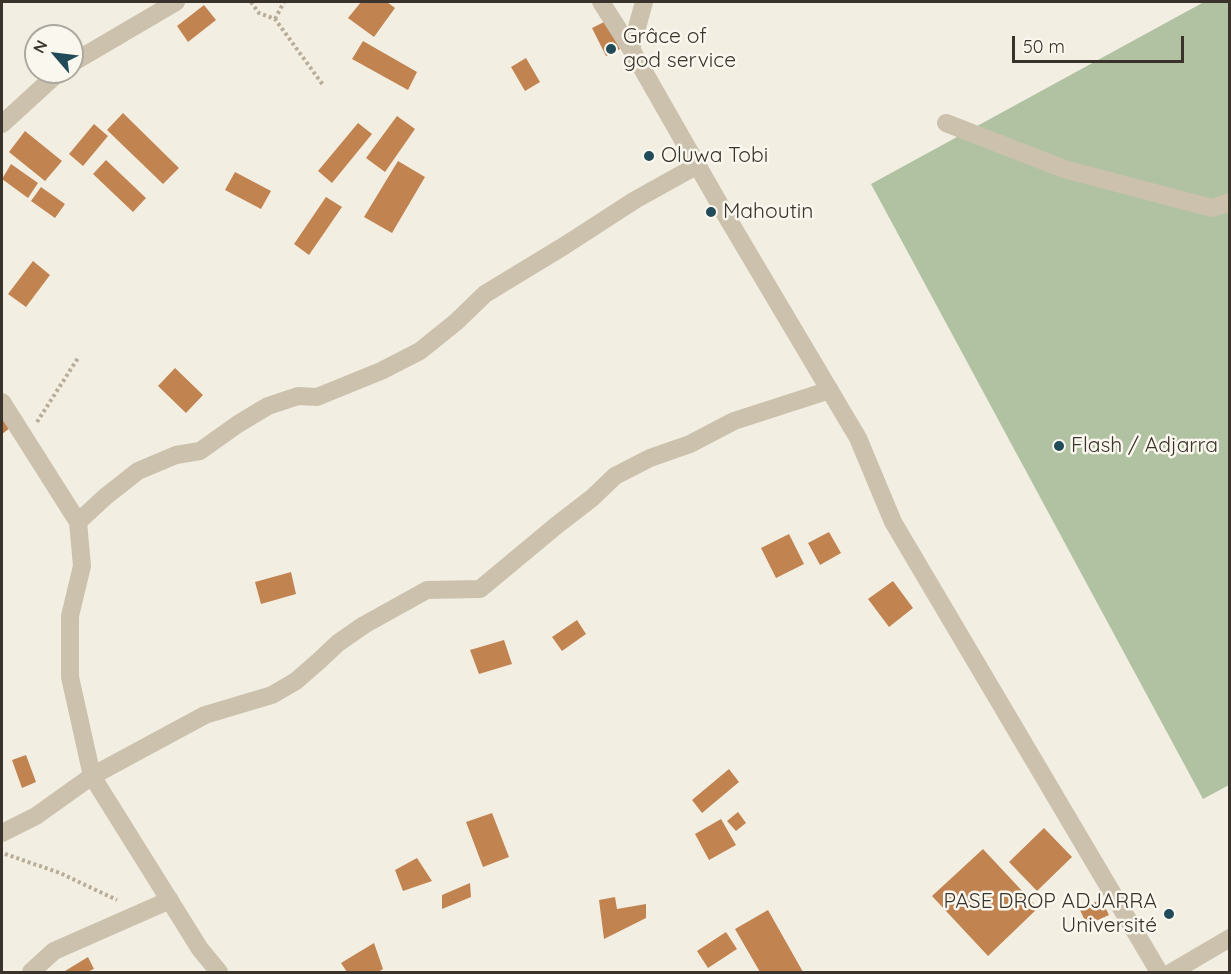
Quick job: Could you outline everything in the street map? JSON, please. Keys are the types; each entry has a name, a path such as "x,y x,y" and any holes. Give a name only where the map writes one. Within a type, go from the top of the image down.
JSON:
{"street":[{"path":"84,56 176,2"},
{"path":"601,2 631,49 858,438 893,522 1160,972"},
{"path":"631,49 644,2"},
{"path":"2,124 46,84"},
{"path":"946,123 1064,169 1212,208 1230,216"},
{"path":"78,522 138,471 176,455 200,451 268,406 298,396 317,397 381,371 420,351 456,322 485,294 635,200 698,165"},
{"path":"1212,208 1230,202"},
{"path":"2,833 36,816 92,776 205,715 272,695 296,681 338,643 374,619 427,590 480,589 592,498 615,476 650,458 690,444 734,421 830,390"},
{"path":"2,402 78,522 82,567 69,616 70,677 92,776 200,949 219,972"},
{"path":"31,972 54,951 170,900"},
{"path":"1172,972 1230,938"}],"path":[{"path":"251,2 259,13 275,19 323,85"},
{"path":"275,19 284,2"},
{"path":"25,441 78,358"},
{"path":"2,852 60,873 142,912"}],"green space":[{"path":"1204,2 1229,2 1229,785 1203,799 871,184"}],"building":[{"path":"361,2 387,2 395,8 374,37 348,18"},
{"path":"204,5 216,20 188,42 177,26"},
{"path":"606,21 620,49 606,56 592,28"},
{"path":"363,41 417,72 408,90 352,59"},
{"path":"526,58 540,82 525,91 511,67"},
{"path":"123,113 179,168 163,184 107,130"},
{"path":"397,116 415,129 385,172 366,158"},
{"path":"358,123 372,134 332,183 318,171"},
{"path":"94,124 108,136 83,166 69,154"},
{"path":"25,131 62,161 45,181 9,152"},
{"path":"106,160 146,198 133,212 93,174"},
{"path":"398,161 425,177 392,233 364,217"},
{"path":"11,164 38,183 28,198 2,179"},
{"path":"235,172 271,191 261,209 225,190"},
{"path":"41,187 65,204 55,218 31,201"},
{"path":"326,197 342,207 309,255 294,244"},
{"path":"33,261 50,275 26,307 8,294"},
{"path":"175,368 203,395 186,413 158,386"},
{"path":"2,417 10,428 2,434"},
{"path":"829,532 841,553 820,565 808,543"},
{"path":"789,534 804,564 776,578 761,548"},
{"path":"291,572 296,594 261,604 255,582"},
{"path":"893,581 913,608 889,627 868,599"},
{"path":"577,620 586,634 562,651 552,637"},
{"path":"504,640 512,664 479,674 470,650"},
{"path":"26,755 36,782 22,788 12,760"},
{"path":"729,769 739,782 702,813 692,800"},
{"path":"738,812 746,823 736,831 727,821"},
{"path":"492,813 509,857 483,867 466,822"},
{"path":"721,819 736,845 709,860 695,834"},
{"path":"1044,828 1072,857 1037,891 1009,862"},
{"path":"983,849 1038,908 988,956 932,896"},
{"path":"417,858 432,881 403,891 395,870"},
{"path":"470,883 471,897 442,909 442,895"},
{"path":"615,897 617,909 646,904 646,918 604,939 599,900"},
{"path":"1101,899 1109,915 1087,925 1080,910"},
{"path":"768,910 803,972 760,972 735,929"},
{"path":"726,932 737,949 708,968 697,951"},
{"path":"374,943 383,969 378,972 347,972 341,963"},
{"path":"88,957 94,969 87,972 65,971"}],"place":[{"name":"Grâce of god service","path":"611,49"},
{"name":"Oluwa Tobi","path":"649,156"},
{"name":"Mahoutin","path":"711,212"},
{"name":"Flash / Adjarra","path":"1059,446"},
{"name":"PASE DROP ADJARRA Université","path":"1169,914"}]}
